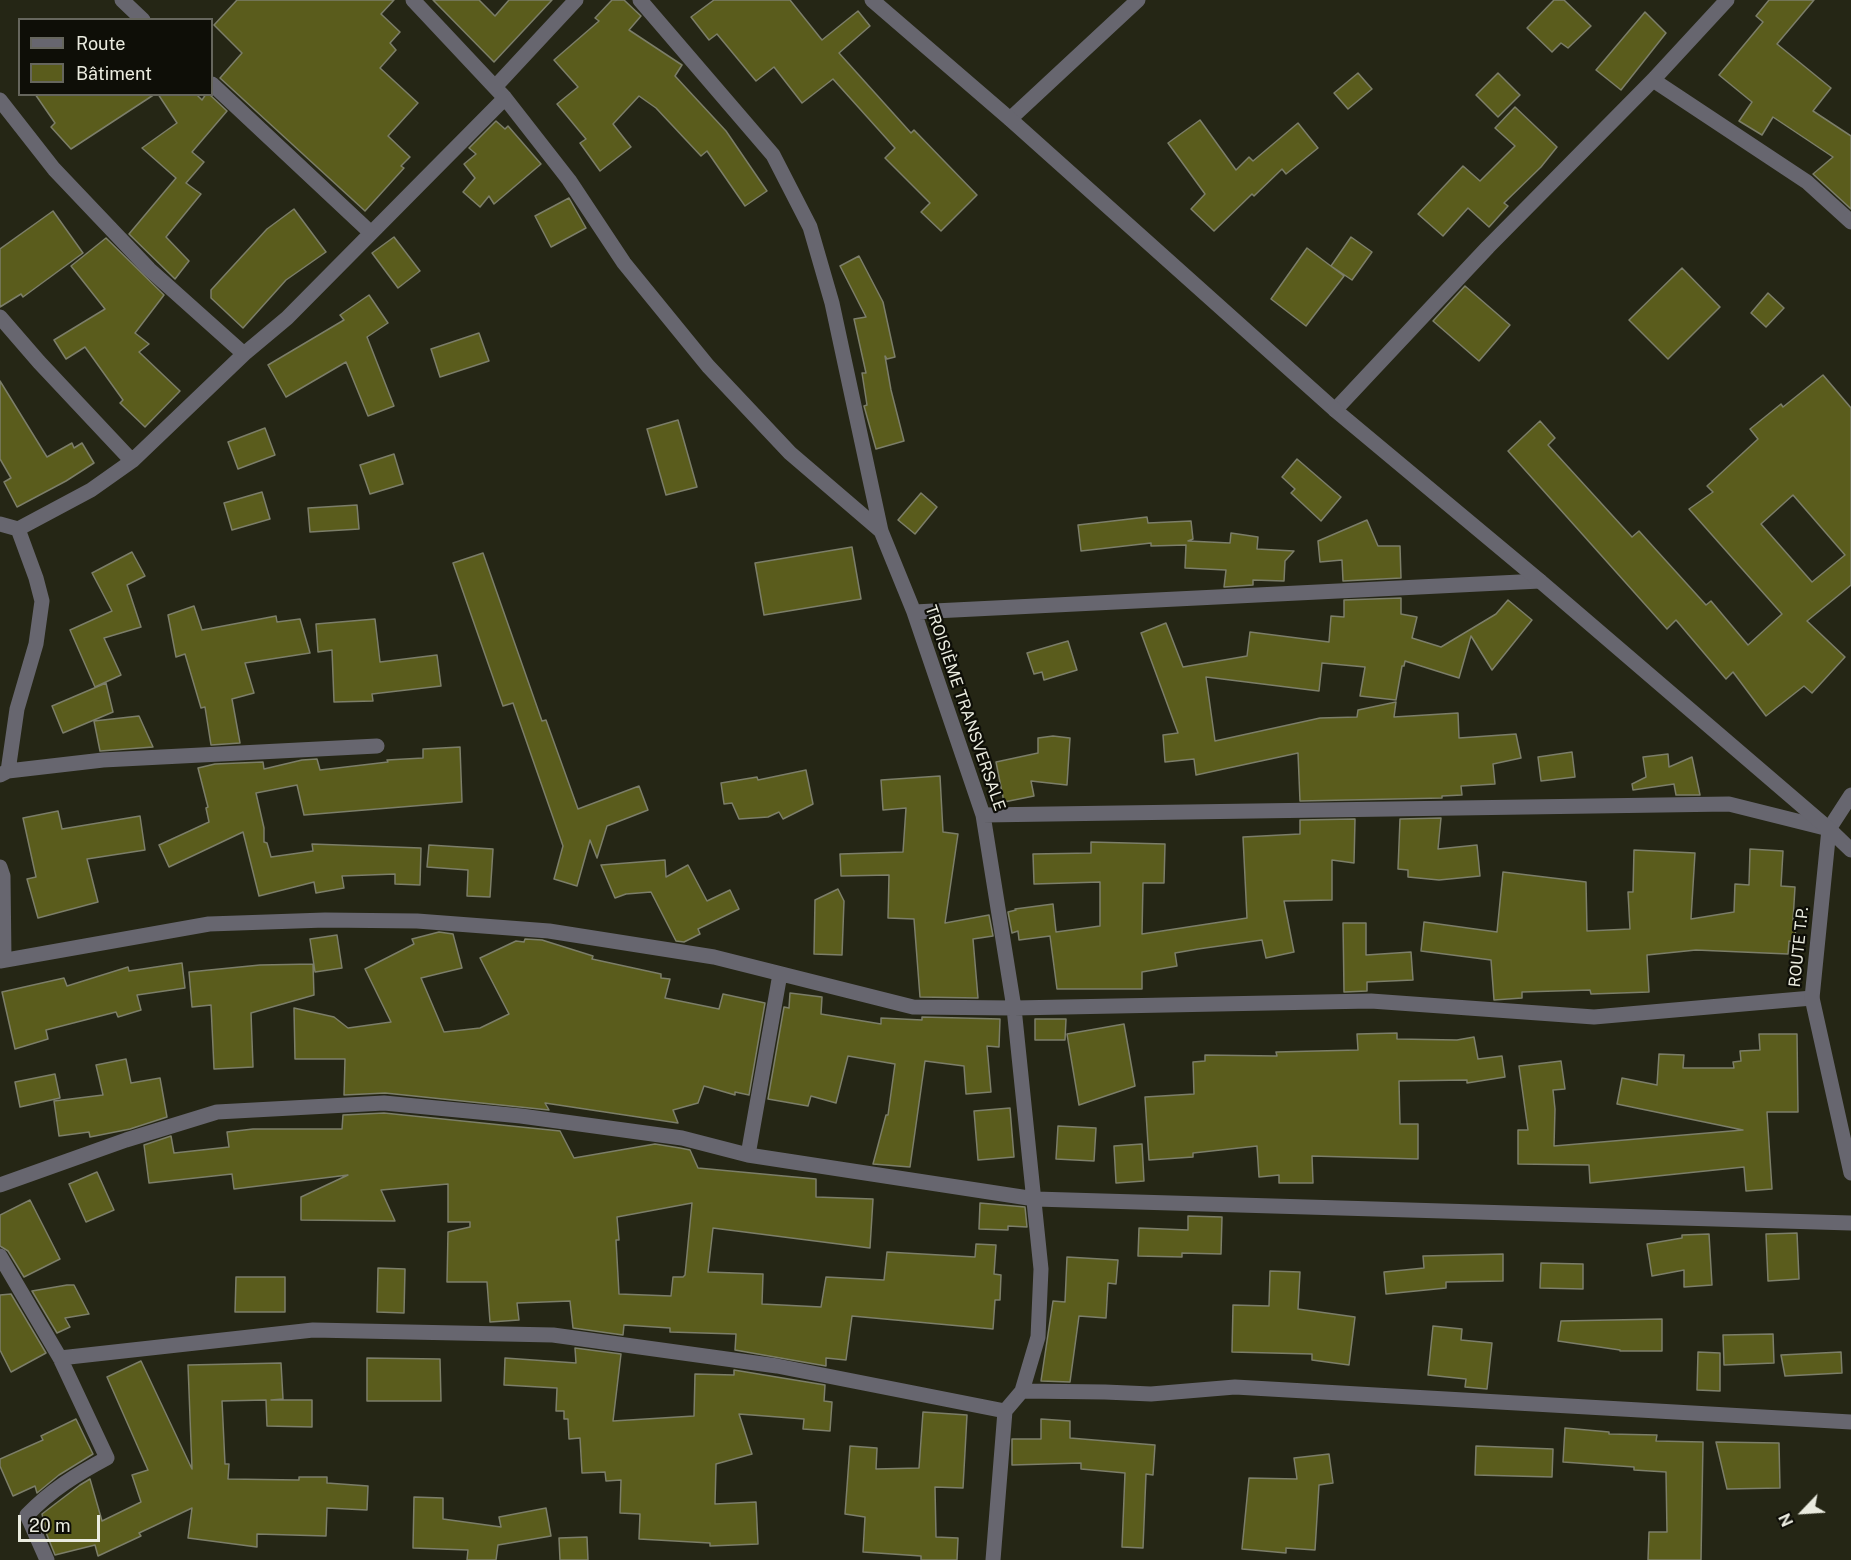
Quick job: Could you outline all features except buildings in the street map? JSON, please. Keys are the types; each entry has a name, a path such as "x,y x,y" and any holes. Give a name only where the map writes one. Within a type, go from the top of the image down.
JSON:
{"street":[{"path":"122,0 141,18"},
{"path":"413,0 500,93 568,180 624,263 708,366 790,453 881,531"},
{"path":"0,524 18,529 91,490 132,461 244,354 288,318 371,233 500,93 576,0"},
{"name":"TROISIÈME TRANSVERSALE","path":"640,0 773,155 810,227 832,303 881,531 914,612 983,815 1014,1008 1041,1269 1038,1337 1022,1392 1005,1412"},
{"path":"872,0 1010,119 1335,410 1540,581 1851,850"},
{"path":"1010,119 1138,0"},
{"path":"1335,410 1488,247 1653,80 1727,0"},
{"path":"1653,80 1808,182 1851,222"},
{"path":"213,85 371,233"},
{"path":"0,100 54,169 149,269 244,354"},
{"path":"0,317 132,461"},
{"path":"18,529 42,601 36,644 17,709 4,773 103,760 377,746"},
{"path":"914,612 1540,581"},
{"path":"1829,829 1851,795"},
{"path":"983,815 1729,804 1829,829"},
{"name":"ROUTE T.P.","path":"1829,829 1812,998 1851,1173"},
{"path":"0,867 3,876 2,960 209,924 325,920 417,921 549,931 714,957 913,1007 1014,1008 1371,1001 1594,1017 1812,998"},
{"path":"748,1155 780,974"},
{"path":"0,1185 126,1140 217,1112 384,1103 521,1116 682,1138 748,1155 1035,1199 1851,1223"},
{"path":"0,1256 60,1358 107,1458 73,1476 45,1496 27,1515 47,1560"},
{"path":"60,1358 313,1330 553,1335 777,1366 1005,1412 993,1560"},
{"path":"1022,1392 1151,1394 1235,1387 1851,1422"}]}
